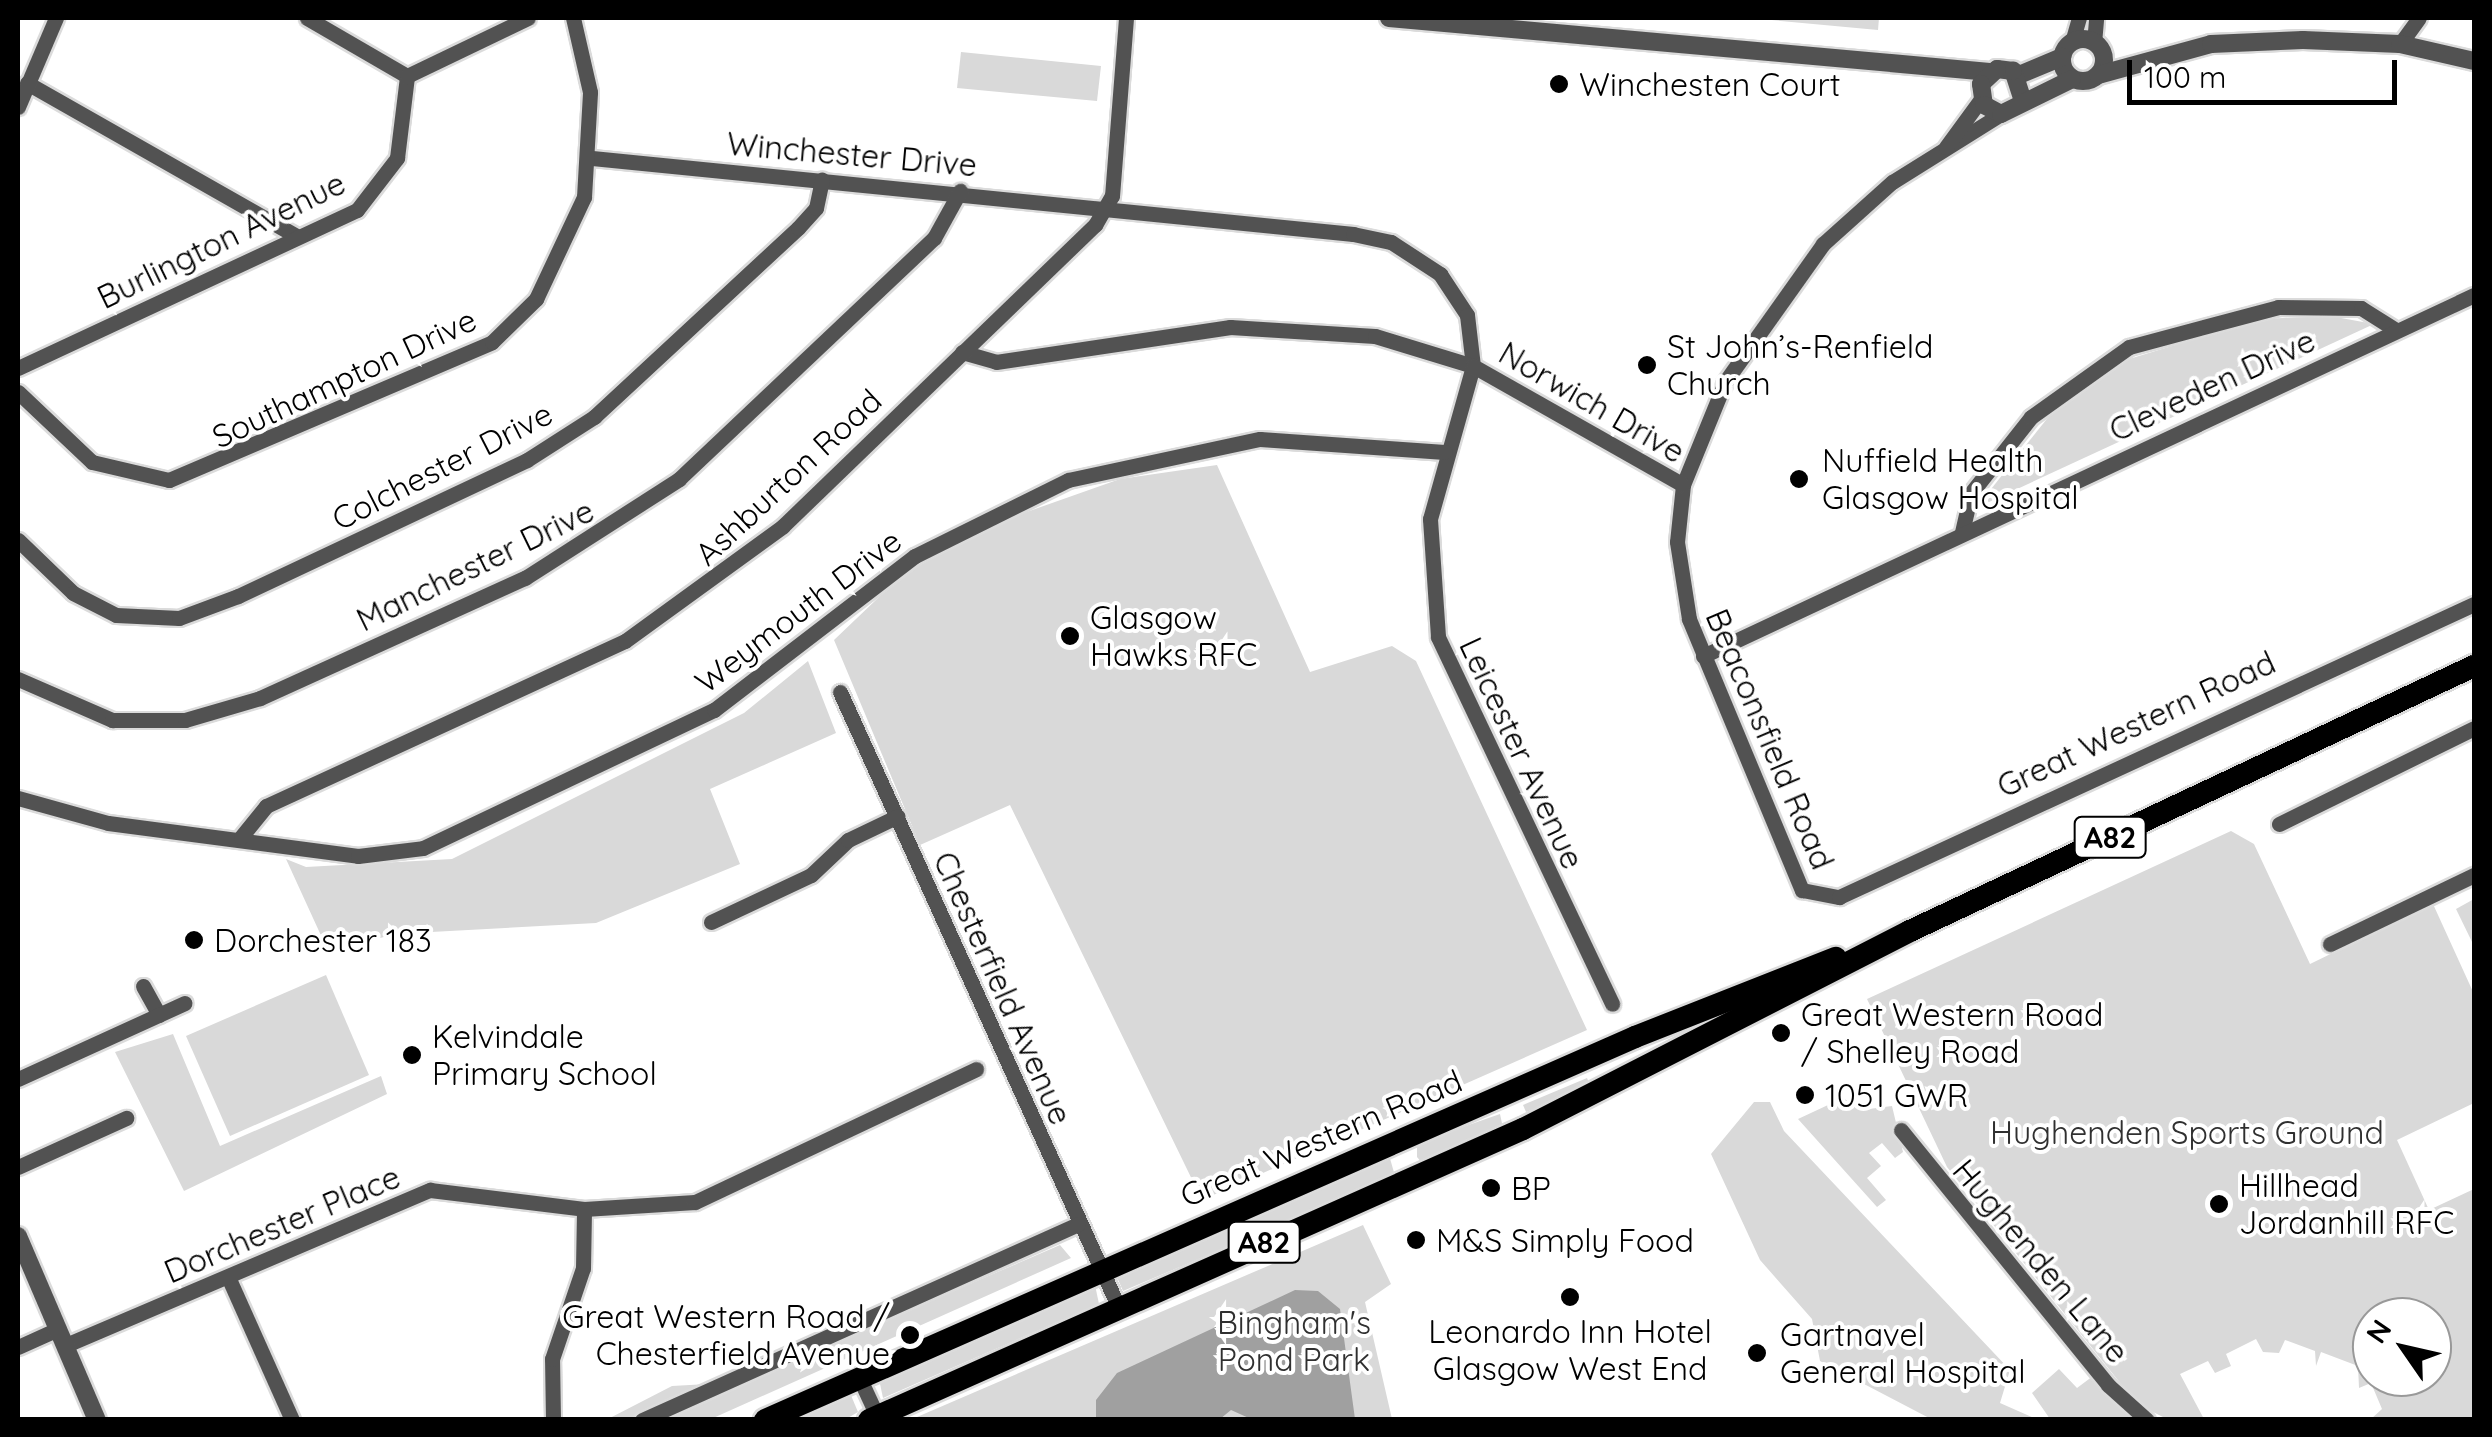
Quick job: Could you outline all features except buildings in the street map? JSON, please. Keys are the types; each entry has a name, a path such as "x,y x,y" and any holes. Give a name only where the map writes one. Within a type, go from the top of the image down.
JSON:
{"main road":[{"name":"Great Western Road","path":"875,1418 1584,1100 1910,932 2474,666"},
{"name":"Great Western Road","path":"765,1420 1100,1269 1738,994 1910,932"}],"street":[{"path":"18,107 56,18"},
{"path":"307,18 407,76 528,18"},
{"name":"Southampton Drive","path":"18,392 65,444 113,473 151,481 205,472 509,330 568,244 592,158 590,92 573,18"},
{"path":"1107,207 1126,18"},
{"path":"1389,18 1949,65 2019,75 2067,50 2098,47 2150,56"},
{"path":"2072,78 2067,50 2079,18"},
{"path":"2096,18 2098,75"},
{"path":"2400,44 2419,18"},
{"path":"1949,65 2001,114 2072,78 2098,75 2150,56 2210,44 2400,44 2474,61"},
{"path":"1980,95 1990,72"},
{"path":"2019,75 2024,101"},
{"name":"Burlington Avenue","path":"18,368 376,194 397,158 407,76"},
{"path":"27,83 296,236"},
{"name":"Beaconsfield Road","path":"1946,147 1980,95"},
{"name":"Beaconsfield Road","path":"1824,900 1802,890 1784,858 1788,844 1704,656 1680,583 1683,485 1725,382 1823,244 1946,147 2001,114"},
{"name":"Winchester Drive","path":"592,158 1107,207"},
{"name":"Colchester Drive","path":"18,540 73,593 116,615 180,618 238,596 498,474 594,417 798,228 816,208 822,180"},
{"name":"Manchester Drive","path":"18,680 112,720 202,716 525,578 679,479 934,238 960,192"},
{"name":"Ashburton Road","path":"241,837 266,806 548,680 708,588 962,352 1107,207"},
{"name":"Leicester Avenue","path":"1107,207 1391,242 1460,298 1473,366 1445,452 1427,564 1438,637 1612,1004"},
{"name":"Cleveden Drive","path":"1704,656 2474,295"},
{"path":"1962,532 1971,492 2031,417 2129,347 2278,308 2361,308 2396,330"},
{"name":"Norwich Drive","path":"962,352 996,362 1130,336 1248,327 1375,336 1473,366 1683,485"},
{"name":"Weymouth Drive","path":"18,798 108,823 241,837 358,856 453,841 714,710 971,524 1113,465 1260,439 1445,452"},
{"name":"Great Western Road","path":"1824,900 2474,604"},
{"name":"Chesterfield Avenue","path":"840,692 1118,1306"},
{"path":"2279,824 2474,728"},
{"path":"711,922 811,874 848,840 898,816"},
{"path":"2330,944 2474,874"},
{"path":"143,986 159,1014"},
{"path":"18,1079 184,1003"},
{"name":"Dorchester Place","path":"18,1347 62,1337 229,1279 430,1190 584,1209 694,1202 976,1070"},
{"path":"18,1167 126,1118"},
{"name":"Hughenden Lane","path":"1900,1130 2115,1393 2148,1420"},
{"path":"553,1420 552,1359 583,1268 584,1209"},
{"path":"642,1420 1078,1224"},
{"path":"18,1236 97,1420"},
{"path":"229,1279 292,1420"},
{"path":"859,1377 875,1418"}],"green space":[{"path":"1750,18 1879,18 1878,30"},
{"path":"961,52 1101,66 1097,101 957,88"},
{"path":"2330,316 2374,324 1976,508 2050,415 2129,359 2261,319"},
{"path":"1217,465 1310,672 1392,646 1416,661 1587,1030 1202,1200 1010,805 920,845 834,640 900,577 987,526 1120,479"},
{"path":"808,661 836,733 710,789 740,864 596,923 394,934 329,953 286,859 306,867 452,859 744,713"},
{"name":"Hughenden Sports Ground","path":"2231,831 2254,844 2310,964 2433,904 2474,994 2474,1103 2397,1140 2429,1210 2474,1189 2474,1419 2371,1419 2382,1409 2377,1397 2452,1397 2452,1297 2352,1297 2352,1364 2321,1352 2316,1366 2315,1351 2285,1340 2279,1353 2263,1352 2256,1339 2226,1354 2231,1366 2215,1373 2208,1361 2180,1374 2204,1419 2167,1419 2137,1404 1947,1167 1867,999"},
{"path":"2474,899 2474,946 2456,909"},
{"path":"326,975 369,1075 230,1136 186,1036"},
{"path":"173,1034 220,1146 381,1076 387,1094 184,1191 115,1052"},
{"path":"1587,1078 1591,1088 1526,1112 1523,1105"},
{"path":"1843,1098 1861,1110 1892,1106 1903,1152 1895,1158 1882,1143 1869,1153 1881,1166 1867,1178 1886,1200 1877,1207 1798,1119"},
{"path":"1754,1102 1770,1102 1784,1131 2010,1370 2000,1403 2036,1419 1931,1419 1820,1361 1812,1319 1760,1260 1711,1154"},
{"path":"1500,1114 1503,1128 1422,1163 1417,1157 1417,1143"},
{"path":"1389,1155 1395,1176 1123,1291 1116,1275"},
{"name":"Bingham's Pond Park","path":"1363,1225 1391,1284 1365,1302 1392,1419 910,1420"},
{"path":"1060,1245 1071,1258 711,1419 606,1420 672,1386 743,1382"},
{"path":"1095,1285 1099,1304 883,1398 879,1379"},
{"path":"2059,1369 2077,1388 2093,1376 2133,1419 2050,1419 2032,1393"},
{"path":"850,1393 858,1412 846,1419 791,1420"}],"shaded area":[{"path":"1295,1290 1318,1291 1340,1309 1355,1419 1251,1419 1231,1410 1220,1419 1096,1419 1096,1400 1117,1373"}],"place":[{"name":"Winchesten Court","path":"1559,84"},
{"name":"St John’s-Renfield Church","path":"1647,365"},
{"name":"Nuffield Health Glasgow Hospital","path":"1799,479"},
{"name":"Glasgow Hawks RFC","path":"1070,636"},
{"name":"Dorchester 183","path":"194,940"},
{"name":"Great Western Road / Shelley Road","path":"1781,1033"},
{"name":"Kelvindale Primary School","path":"412,1055"},
{"name":"1051 GWR","path":"1805,1095"},
{"name":"BP","path":"1491,1188"},
{"name":"Hillhead Jordanhill RFC","path":"2219,1204"},
{"name":"M&S Simply Food","path":"1416,1240"},
{"name":"Leonardo Inn Hotel Glasgow West End","path":"1570,1297"},
{"name":"Great Western Road / Chesterfield Avenue","path":"910,1335"},
{"name":"Gartnavel General Hospital","path":"1757,1353"}]}
